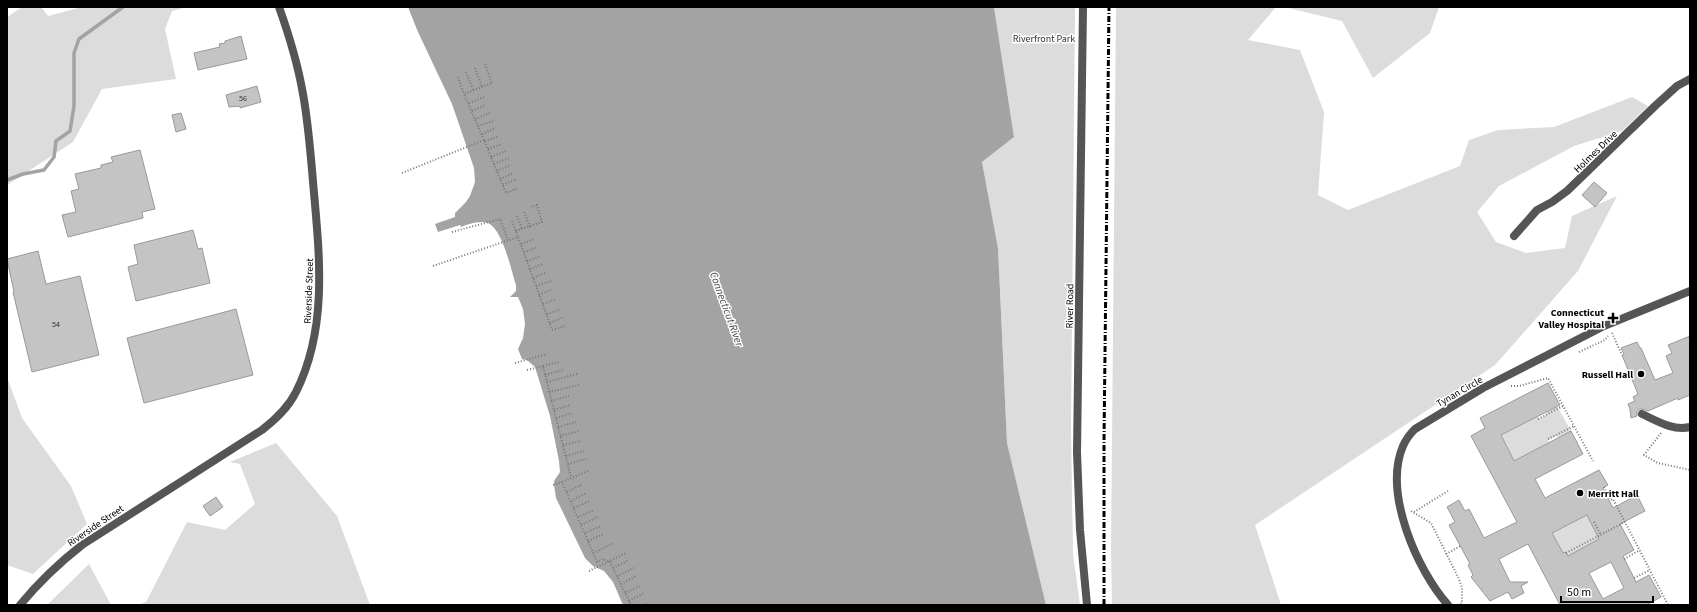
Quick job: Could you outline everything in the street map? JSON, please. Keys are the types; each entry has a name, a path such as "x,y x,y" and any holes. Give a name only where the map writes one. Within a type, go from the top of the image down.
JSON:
{"street":[{"name":"Riverside Street","path":"20,605 58,564 82,545 262,430 282,413 296,393 305,373 318,322 320,281 317,229 303,94 296,60 279,7"},
{"name":"River Road","path":"1083,7 1077,452 1080,530 1087,605"},
{"name":"Holmes Drive","path":"1514,236 1537,210 1552,202 1567,191 1655,106 1678,86 1690,78"},
{"name":"Tynan Circle","path":"1448,605 1420,564 1406,529 1398,487 1398,467 1403,446 1408,437 1415,429 1483,388 1604,326 1690,292"},
{"path":"1642,414 1675,428 1690,427"}],"path":[{"path":"464,94 492,83 485,64"},
{"path":"475,68 482,86"},
{"path":"466,72 473,90"},
{"path":"458,77 506,193 518,188"},
{"path":"469,103 484,97"},
{"path":"472,111 486,105"},
{"path":"475,119 490,113"},
{"path":"478,126 493,120"},
{"path":"482,134 496,128"},
{"path":"402,173 499,136"},
{"path":"488,150 502,144"},
{"path":"491,157 506,151"},
{"path":"494,164 509,158"},
{"path":"497,171 511,164"},
{"path":"500,179 514,173"},
{"path":"503,185 517,179"},
{"path":"516,231 542,222 537,205 531,207"},
{"path":"524,212 530,227"},
{"path":"517,216 522,229"},
{"path":"452,232 500,219 508,240"},
{"path":"512,222 552,330 565,326"},
{"path":"433,266 518,237"},
{"path":"520,244 534,239"},
{"path":"524,252 538,247"},
{"path":"527,261 541,256"},
{"path":"530,269 543,264"},
{"path":"533,278 547,272"},
{"path":"536,286 551,281"},
{"path":"539,295 553,289"},
{"path":"543,304 556,299"},
{"path":"546,314 561,309"},
{"path":"550,323 564,317"},
{"path":"1612,333 1622,355"},
{"path":"515,363 547,354"},
{"path":"527,370 559,362"},
{"path":"543,366 571,478"},
{"path":"545,375 563,370"},
{"path":"547,382 577,374"},
{"path":"1511,386 1519,386 1548,378 1593,461"},
{"path":"549,392 579,384"},
{"path":"552,401 570,396"},
{"path":"554,410 571,405"},
{"path":"1538,419 1563,406"},
{"path":"556,418 573,413"},
{"path":"558,427 576,422"},
{"path":"1666,425 1644,454 1658,463 1690,470"},
{"path":"1548,439 1574,426"},
{"path":"560,436 579,431"},
{"path":"1573,436 1578,433"},
{"path":"563,445 581,441"},
{"path":"566,456 584,451"},
{"path":"568,464 586,459"},
{"path":"553,485 588,471"},
{"path":"562,482 597,562 603,559 610,562 631,605"},
{"path":"567,492 583,484"},
{"path":"1604,488 1611,500 1613,499 1668,605"},
{"path":"1448,491 1413,512 1431,523 1462,588 1462,602 1459,605"},
{"path":"571,501 586,493"},
{"path":"574,508 590,501"},
{"path":"578,517 594,510"},
{"path":"581,525 598,517"},
{"path":"1594,522 1601,535"},
{"path":"1566,553 1601,535 1608,533 1625,522"},
{"path":"585,533 601,526"},
{"path":"588,541 604,534"},
{"path":"593,554 614,543"},
{"path":"1446,554 1460,546"},
{"path":"1624,558 1640,550"},
{"path":"589,571 626,553"},
{"path":"613,568 629,560"},
{"path":"617,576 634,568"},
{"path":"1634,578 1650,570"},
{"path":"621,584 636,576"},
{"path":"625,593 640,586"},
{"path":"629,601 644,593"},
{"path":"643,605 648,603"}],"green space":[{"path":"22,7 41,7 48,16 82,7 187,7 172,11 165,29 176,79 102,89 73,142 7,185 7,17"},
{"name":"Riverfront Park","path":"994,7 1075,7 1071,428 1073,554 1080,605 1046,605 1007,443 998,248 982,162 1014,137"},
{"path":"1116,7 1276,7 1248,40 1300,50 1324,112 1318,195 1348,210 1460,166 1469,140 1498,130 1554,127 1632,97 1648,106 1622,131 1574,146 1499,186 1477,212 1496,242 1526,253 1565,248 1572,216 1617,196 1578,271 1495,365 1255,525 1281,605 1112,605 1111,550"},
{"path":"1284,7 1439,7 1430,33 1373,78 1342,21"},
{"path":"7,377 22,418 71,486 87,524 33,574 7,565"},
{"path":"1557,406 1571,431 1558,438 1557,436 1548,440 1549,443 1514,461 1501,435 1537,416 1539,419 1547,414 1546,412"},
{"path":"276,443 337,516 370,605 137,605 146,602 187,522 225,530 255,504 240,464 230,462"},
{"path":"1616,514 1622,527 1568,556 1566,552 1563,553 1552,533 1587,515 1591,523"},
{"path":"89,564 111,605 47,605"}],"water":[{"name":"Connecticut River","path":"408,7 994,7 1014,137 982,162 998,248 1007,443 1046,605 623,605 613,582 604,571 593,566 585,558 556,498 554,481 560,472 550,416 535,367 527,360 522,359 518,349 523,338 525,324 523,309 518,297 510,297 516,291 516,285 502,242 493,227 485,222 478,222 461,227 460,225 438,232 435,224 455,217 455,213 466,202 475,182 474,168 452,104 418,32"}],"building":[{"path":"241,36 247,59 198,70 194,53 220,47 219,44"},
{"path":"257,86 261,102 240,108 240,106 229,107 226,95"},
{"path":"181,113 186,129 176,132 172,115"},
{"path":"140,150 155,209 142,212 143,218 68,237 62,215 76,212 71,191 79,189 75,174 101,168 101,165 113,162 111,157"},
{"path":"1594,182 1607,193 1595,207 1582,195"},
{"path":"193,230 198,249 202,248 210,283 136,301 128,267 138,264 134,245"},
{"path":"38,251 46,284 80,276 99,355 32,372 13,292 7,259"},
{"path":"236,309 253,375 144,403 127,338"},
{"name":"Russell Hall","path":"1690,336 1690,395 1678,400 1678,398 1648,411 1639,409 1637,416 1631,418 1628,404 1635,401 1633,397 1638,394 1622,355 1624,354 1621,348 1637,342 1655,380 1673,373 1666,356 1672,353 1668,345"},
{"name":"Merritt Hall","path":"1548,383 1560,405 1501,435 1514,461 1571,431 1583,454 1535,479 1545,498 1599,470 1608,485 1603,488 1613,508 1637,495 1645,511 1620,524 1634,550 1623,556 1636,582 1649,575 1661,597 1646,605 1560,605 1528,544 1499,559 1510,582 1528,582 1521,586 1524,593 1512,599 1508,592 1490,601 1471,577 1473,575 1468,565 1470,564 1449,525 1455,522 1447,507 1459,500 1465,511 1469,509 1484,538 1517,522 1471,436 1485,428 1480,418","holes":["1587,515 1599,539 1568,556 1566,552 1563,553 1552,533","1611,562 1624,588 1603,599 1589,573"]},
{"path":"216,497 223,507 210,516 203,506"}],"waterway":[{"path":"7,180 23,174 44,170 54,157 56,141 70,131 74,106 74,53 79,39 123,7"}],"railway":[{"path":"1104,605 1104,440 1109,7"}],"place":[{"name":"Connecticut Valley Hospital","path":"1613,318"},
{"name":"Russell Hall","path":"1641,374"},
{"name":"Merritt Hall","path":"1580,493"}]}
